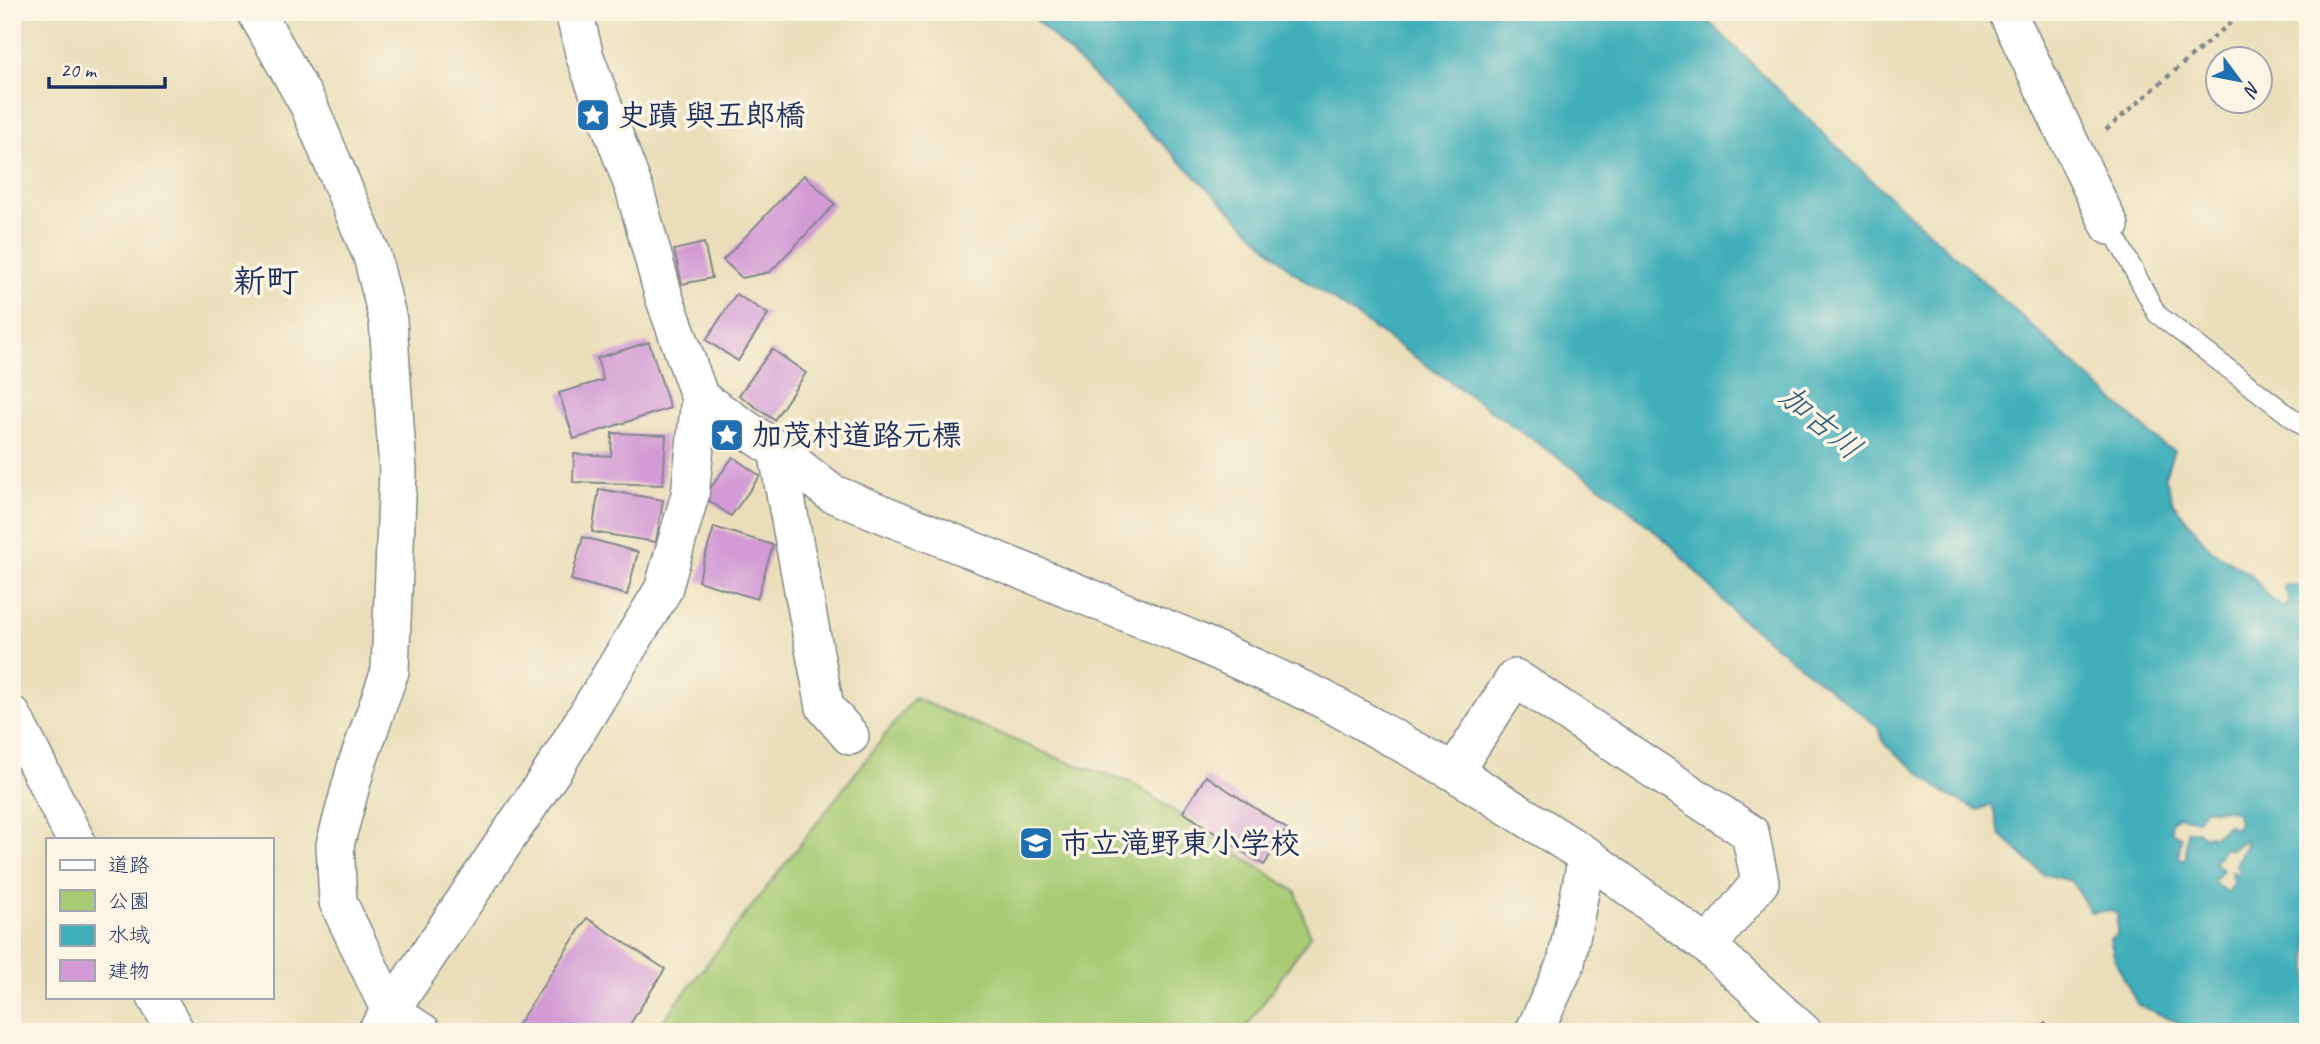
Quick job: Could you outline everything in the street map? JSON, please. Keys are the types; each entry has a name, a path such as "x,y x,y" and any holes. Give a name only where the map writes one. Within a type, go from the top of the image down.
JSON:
{"street":[{"path":"256,12 314,118 372,256 388,320 398,471 390,671 356,767 335,845 338,902 383,1021"},
{"path":"383,1021 555,767 663,590 690,495 700,398 664,297 635,191 585,57 574,12"},
{"path":"2007,12 2110,226"},
{"path":"700,398 777,450 831,493 1189,638 1319,697 1454,772 1587,856 1708,946 1803,1032"},
{"path":"777,450 825,707 850,736"},
{"path":"1454,772 1515,678 1750,833 1760,882 1708,946"},
{"path":"12,715 74,838"},
{"path":"1534,1032 1566,963 1587,856"},
{"path":"157,998 176,1032"},
{"path":"383,1021 422,1032"}],"lane":[{"path":"2110,226 2157,314 2308,429"}],"path":[{"path":"2077,155 2243,12"}],"green space":[{"name":"市立滝野東小学校","path":"914,698 1062,760 1132,783 1296,892 1310,936 1243,1032 654,1032"}],"water":[{"name":"加古川","path":"1028,12 1699,12 1866,175 2163,445 2174,450 2165,476 2173,503 2210,549 2251,575 2270,598 2284,608 2290,602 2283,585 2298,585 2308,591 2308,1032 2198,1032 2137,1004 2115,960 2110,939 2117,934 2117,914 2110,910 2091,913 2072,881 2043,874 2000,834 1992,805 1978,810 1947,795 1885,745 1878,727 1735,614 1673,547 1616,498 1292,271","holes":["2205,808 2236,812 2239,821 2236,828 2228,825 2215,836 2205,837 2197,831 2187,831 2186,857 2183,860 2179,856 2181,836 2172,832 2171,821 2179,816 2197,820","2244,840 2247,842 2236,865 2239,871 2237,875 2232,871 2234,882 2227,893 2213,881 2223,870 2214,863 2225,847 2230,850"]}],"building":[{"path":"804,175 835,204 770,272 742,278 723,260"},
{"path":"704,243 712,278 682,284 674,250"},
{"path":"736,294 768,314 738,361 706,340"},
{"path":"649,342 670,408 574,439 559,393 603,380 597,358"},
{"path":"772,349 806,373 774,420 739,395"},
{"path":"612,433 666,435 663,485 573,482 574,454 611,456"},
{"path":"733,457 760,476 731,516 704,497"},
{"path":"599,489 663,500 656,542 592,532"},
{"path":"714,527 773,545 757,599 698,581"},
{"path":"583,537 638,552 627,595 571,580"},
{"path":"1206,776 1287,829 1264,865 1183,812"},
{"path":"587,918 665,969 625,1032 513,1032"},
{"path":"2045,1023 2052,1032 2034,1032"}],"place":[{"name":"史蹟 與五郎橋","path":"593,115"},
{"name":"加茂村道路元標","path":"727,435"},
{"name":"市立滝野東小学校","path":"1036,843"}],"district":[{"name":"新町","path":"266,280"}]}
